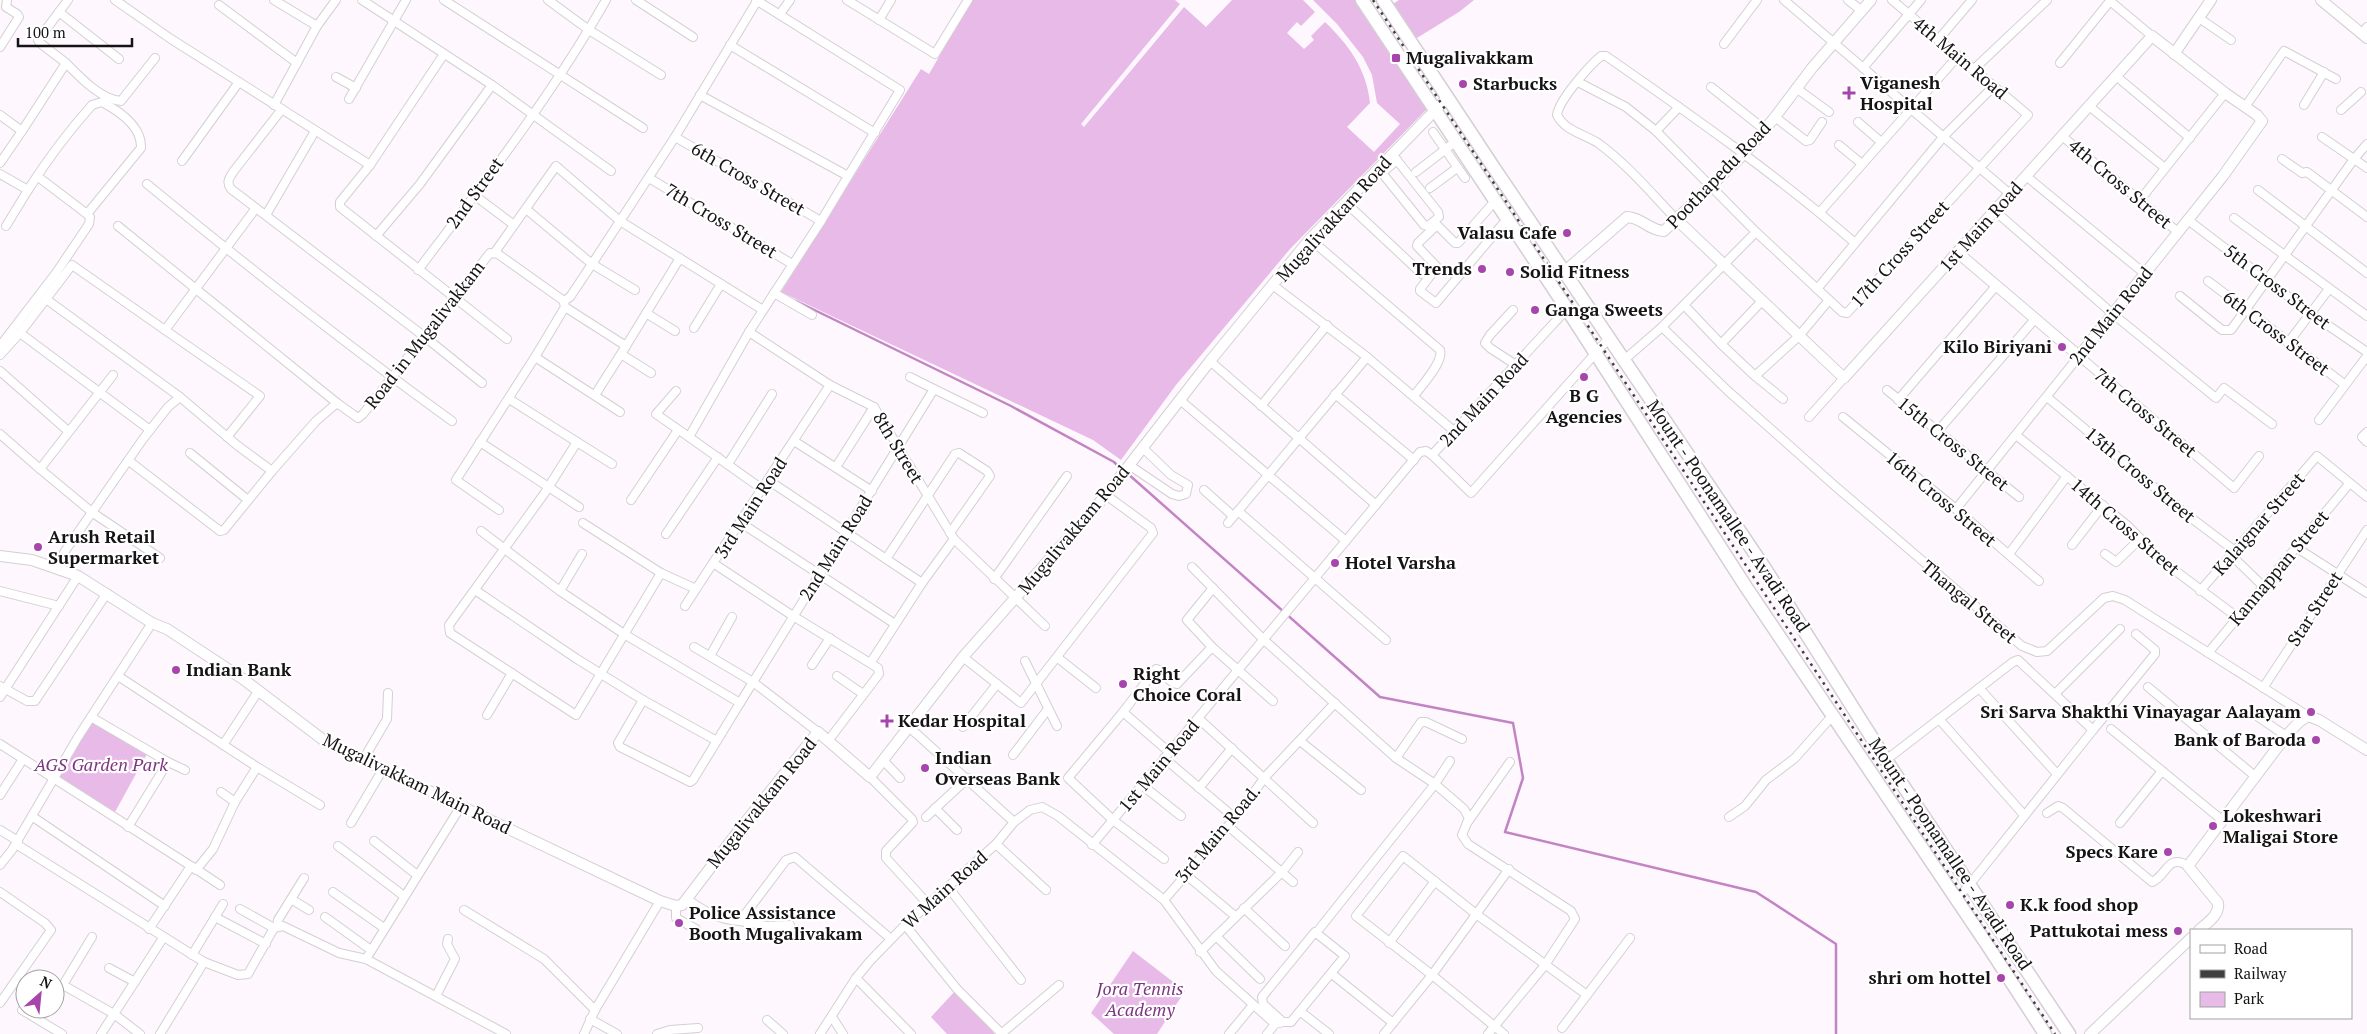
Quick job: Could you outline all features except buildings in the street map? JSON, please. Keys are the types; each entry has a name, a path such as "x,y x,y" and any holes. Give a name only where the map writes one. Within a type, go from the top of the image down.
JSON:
{"main road":[{"name":"Mount - Poonamallee - Avadi Road","path":"1362,0 1567,309 1746,587 2045,1034"},
{"name":"Mount - Poonamallee - Avadi Road","path":"1383,0 1447,98 1764,567 1886,760 2069,1034"},
{"path":"1531,254 1547,245"}],"street":[{"path":"0,47 19,17 6,7 8,0"},
{"path":"68,0 38,40 84,80 101,92 122,100 155,58"},
{"path":"115,0 274,105 370,165"},
{"path":"274,0 317,26"},
{"path":"274,105 317,26 336,0"},
{"path":"362,0 396,20 492,85 611,171"},
{"path":"349,99 406,0"},
{"path":"444,0 643,128"},
{"path":"548,0 589,30 662,75"},
{"name":"2nd Street","path":"418,270 532,115 589,30 606,0"},
{"path":"636,0 693,37"},
{"path":"499,510 456,480 535,357 564,304 675,137 756,0 900,90 821,220 749,332 689,437"},
{"path":"780,14 790,0"},
{"path":"847,0 935,54 968,0"},
{"path":"879,20 891,0"},
{"path":"1724,44 1757,0"},
{"path":"1784,0 2010,194"},
{"path":"1848,0 1862,11"},
{"name":"Poothapedu Road","path":"1565,271 1627,217 1636,218 1662,231 1677,220 1744,154 1765,130 1796,88 1871,0"},
{"name":"4th Main Road","path":"1892,0 2028,115 1978,167"},
{"path":"1864,68 1921,0"},
{"path":"1938,40 1972,0"},
{"path":"1973,70 2048,0"},
{"path":"2060,63 2110,0 2174,54 2245,107 2284,51 2336,79"},
{"path":"2174,54 2211,0"},
{"path":"2327,2 2366,33"},
{"path":"219,5 297,63"},
{"path":"58,12 119,59"},
{"path":"2199,18 2230,40"},
{"name":"1st Main Road","path":"1809,417 2152,36"},
{"path":"730,45 875,132"},
{"path":"444,54 370,165 339,205 342,210 507,339"},
{"path":"1844,378 1677,220 1626,167 1597,143 1567,127 1559,120 1557,115 1558,109 1599,58 1606,56 1744,154 1820,212 1855,243"},
{"path":"1820,212 1958,56"},
{"path":"0,163 66,63"},
{"path":"2304,105 2324,72"},
{"path":"2116,76 2190,138"},
{"path":"336,77 356,88"},
{"path":"182,161 239,82"},
{"name":"17th Cross Street","path":"1578,82 1626,107 1656,131 1756,232 1845,314 1850,312 1978,167"},
{"path":"376,236 420,184 492,85"},
{"path":"1711,87 1765,130"},
{"path":"1817,288 1944,136 1993,87"},
{"path":"1796,88 1829,112"},
{"path":"2341,110 2365,92"},
{"path":"2140,200 2225,93"},
{"path":"700,95 848,176"},
{"name":"Mugalivakkam Road","path":"687,898 818,732 870,777 963,657 1109,492 1210,361 1274,286 1310,239 1344,202 1394,157 1434,110 1447,98"},
{"path":"6,226 66,134 92,104 102,102 135,128 139,135 141,148 87,214"},
{"path":"1656,131 1678,106"},
{"path":"2089,106 2165,168"},
{"name":"2nd Main Road","path":"1956,509 2223,176 2262,121 2245,107"},
{"path":"282,110 228,180 231,190 425,337 482,383"},
{"path":"0,114 22,130"},
{"path":"1775,117 1806,141 1810,140 1822,122"},
{"path":"1858,122 1881,142"},
{"path":"266,215 315,131"},
{"path":"1433,132 1464,178"},
{"name":"4th Cross Street","path":"2062,136 2178,232"},
{"name":"6th Cross Street","path":"675,137 821,220"},
{"path":"2322,137 2367,168"},
{"path":"1416,172 1456,142"},
{"path":"2180,296 2225,331 2230,330 2306,228 2331,190 2367,144"},
{"path":"1839,145 1862,164"},
{"path":"1380,171 1424,225 1428,226 1435,221 1439,217 1438,212 1394,157"},
{"path":"2282,159 2302,173 2307,172 2367,216"},
{"path":"495,252 556,166 620,221 763,310"},
{"path":"1430,188 1457,168"},
{"path":"0,174 28,190"},
{"path":"0,346 56,273 89,224 90,217 87,214 37,176"},
{"path":"2026,176 2145,274"},
{"name":"7th Cross Street","path":"649,178 792,264"},
{"path":"148,184 225,248 393,379 452,421"},
{"path":"2258,190 2367,273"},
{"path":"474,195 514,225"},
{"path":"1495,201 1458,243 1454,243 1436,225 1417,244 1437,268 1420,288 1420,291 1436,303 1507,218"},
{"path":"1344,202 1422,274"},
{"path":"165,330 195,287 256,208"},
{"path":"526,209 592,264 635,290"},
{"path":"1995,211 2113,314 2216,398 2224,388 2272,424"},
{"path":"2234,218 2367,316"},
{"name":"5th Cross Street","path":"2188,220 2367,354"},
{"path":"118,226 337,403"},
{"path":"1624,360 1662,327 1756,232"},
{"path":"1310,239 1440,350 1442,354 1439,362 1414,396"},
{"name":"Road in Mugalivakkam","path":"129,461 220,531 224,530 272,471 316,422 337,403 358,418 393,379 487,255 495,252 564,304 626,346"},
{"name":"7th Cross Street","path":"1957,252 2234,488 2259,456"},
{"path":"595,395 680,258"},
{"path":"0,355 20,333 72,265 260,396 227,437"},
{"name":"6th Cross Street","path":"2208,281 2245,311 2344,384"},
{"path":"694,328 721,284"},
{"path":"1274,286 1367,357 1454,431"},
{"path":"1898,400 1996,286"},
{"path":"2288,343 2330,289"},
{"path":"774,293 812,316"},
{"path":"46,299 180,397 227,437 272,471"},
{"path":"1755,376 1799,336 1829,300"},
{"path":"1722,344 1762,301"},
{"path":"1684,305 1755,376 1783,400"},
{"name":"2nd Main Road","path":"1414,460 1423,451 1432,455 1567,309"},
{"path":"1513,310 1485,343 1516,365"},
{"path":"646,312 675,331"},
{"path":"1937,432 2035,319"},
{"path":"1261,406 1327,325"},
{"name":"Thangal Street","path":"1662,327 1728,391 1835,486 2022,646 2037,652 2047,651 2104,598 2113,596 2125,600 2308,716"},
{"name":"8th Street","path":"749,332 830,385 874,407 952,536 994,579 1017,598 1045,626"},
{"path":"20,333 150,430"},
{"path":"1432,455 1471,493 1609,338"},
{"path":"621,354 651,373"},
{"path":"2319,420 2367,354"},
{"path":"535,357 620,412"},
{"path":"1233,517 1367,357"},
{"path":"1210,361 1376,505"},
{"path":"0,371 68,431"},
{"path":"40,469 113,375"},
{"path":"910,377 983,412"},
{"name":"3rd Main Road","path":"830,385 714,563 793,616 878,668 878,674 863,694"},
{"name":"2nd Main Road","path":"752,682 934,389"},
{"name":"15th Cross Street","path":"1887,390 2019,497"},
{"path":"676,391 656,414 762,489"},
{"path":"728,464 772,394"},
{"path":"1263,639 1414,460 1335,394"},
{"name":"13th Cross Street","path":"2047,396 2233,553 2263,586"},
{"path":"56,568 65,551 150,430 168,407 180,397"},
{"path":"508,399 612,464"},
{"path":"1180,400 1346,541"},
{"path":"836,468 874,407"},
{"name":"16th Cross Street","path":"1843,417 1956,509 2039,581"},
{"path":"631,500 678,430"},
{"path":"2367,432 2362,438 2367,442"},
{"path":"0,434 93,513 160,558"},
{"name":"14th Cross Street","path":"2016,434 2103,505 2161,560 2237,617"},
{"path":"794,441 872,491"},
{"path":"480,442 548,488 580,507"},
{"path":"577,442 548,488 449,625 449,631 576,716 661,573"},
{"path":"1129,466 1172,494 1179,496 1186,494 1188,485 1171,475 1143,448"},
{"path":"190,453 248,500"},
{"path":"871,662 989,478 988,472 961,453 956,453 926,494 886,559"},
{"name":"Kalaignar Street","path":"2200,591 2317,456 2349,484"},
{"path":"666,534 718,457"},
{"path":"994,579 1067,476"},
{"path":"2009,554 2067,476"},
{"path":"768,480 922,583"},
{"path":"2349,484 2367,497"},
{"name":"Kannappan Street","path":"2208,653 2349,484"},
{"path":"1204,490 1233,517 1314,579 1386,640"},
{"path":"963,657 1021,703 1058,658 1153,533 1151,528 1109,492"},
{"path":"2072,545 2103,505"},
{"path":"583,523 661,573 696,589"},
{"path":"741,523 895,624"},
{"name":"Star Street","path":"2263,688 2367,530"},
{"path":"481,531 560,591 624,634 740,703"},
{"path":"2105,554 2116,562 2140,539"},
{"path":"2297,548 2367,593"},
{"path":"560,591 582,554"},
{"name":"Mugalivakkam Main Road","path":"0,556 32,560 78,576 108,593 152,623 168,629 259,690 326,742 660,901 676,906"},
{"path":"686,606 714,563"},
{"path":"1192,567 1263,639 1396,758 1435,784 1467,811 1467,823"},
{"path":"0,697 2,688 78,576"},
{"path":"1213,588 1187,620 1212,647 1273,700"},
{"path":"475,590 601,674 643,700 717,741"},
{"path":"0,591 59,606"},
{"path":"2,688 26,701 35,701 108,593"},
{"path":"710,656 732,617"},
{"path":"0,864 17,843 90,717 152,623"},
{"path":"2055,694 2120,629"},
{"path":"1956,899 2155,654 2154,650 2136,634"},
{"path":"812,665 830,638"},
{"name":"1st Main Road","path":"1092,846 1263,639"},
{"path":"694,647 752,682 818,732"},
{"path":"1164,859 1114,820 1068,778 1123,712 1153,671 1160,670 1172,683 1177,684 1212,647"},
{"path":"1058,658 1096,688"},
{"path":"1886,760 2018,660 2093,730"},
{"path":"1025,661 1057,726"},
{"path":"487,715 512,673"},
{"path":"118,676 257,767 320,805"},
{"path":"828,741 863,694 837,676"},
{"path":"643,700 619,741 620,747 690,782 752,682"},
{"path":"963,727 998,684"},
{"path":"2148,687 2256,777"},
{"path":"1979,688 2057,774"},
{"path":"223,745 259,690"},
{"path":"363,760 387,719 388,693"},
{"name":"3rd Main Road.","path":"1092,846 1164,900 1235,818 1265,777 1335,703"},
{"path":"1013,755 1048,709"},
{"path":"1123,712 1199,788 1235,818"},
{"path":"2251,712 2286,736"},
{"path":"1729,817 1746,806 1766,780 1795,758 1832,715"},
{"path":"2188,866 2286,736 2299,722 2308,716 2319,720 2367,750"},
{"path":"90,717 185,770"},
{"path":"1198,718 1314,823"},
{"path":"1939,719 2024,815"},
{"path":"1396,758 1422,722 1426,722 1462,739"},
{"path":"909,727 968,778 1014,822"},
{"path":"2111,729 2222,820"},
{"path":"1300,741 1361,790"},
{"path":"0,744 220,885"},
{"path":"1199,788 1232,748"},
{"path":"0,795 23,759"},
{"path":"883,760 900,778"},
{"path":"1320,928 1435,784 1450,760"},
{"path":"128,827 168,762"},
{"path":"1488,1034 1545,965 1575,919 1571,911 1468,844 1462,835 1467,823 1510,762"},
{"path":"149,929 194,868 213,849 235,802 257,767"},
{"path":"351,823 383,769"},
{"path":"2120,823 2162,770"},
{"path":"870,777 912,819 912,822 886,851 886,858 928,904"},
{"path":"926,817 968,778"},
{"path":"1142,785 1181,816"},
{"path":"221,792 235,802"},
{"path":"366,959 461,806"},
{"path":"2047,813 2058,806 2063,808 2152,882 2172,863 2179,862 2188,866 2218,903 2217,913 2200,929"},
{"name":"W Main Road","path":"820,1034 856,978 905,924 996,844 1014,822 1030,810 1042,807 1058,816 1092,846"},
{"path":"935,808 957,830"},
{"path":"32,817 165,906"},
{"path":"1228,826 1294,882"},
{"path":"0,830 17,843 192,956 238,975 246,976 251,971 276,927 278,920 304,878"},
{"path":"374,841 417,875"},
{"path":"996,844 1046,890"},
{"path":"338,846 404,896"},
{"path":"1200,952 1282,872 1298,852"},
{"path":"1504,1034 1356,916 1403,856 1476,914 1587,995"},
{"path":"740,921 786,860 795,857 892,939"},
{"path":"1384,1034 1432,975 1509,869"},
{"path":"1185,874 1236,916"},
{"path":"1389,943 1436,881"},
{"path":"948,887 1021,980"},
{"path":"0,892 45,923 51,930 0,1003"},
{"path":"333,892 384,928"},
{"path":"696,929 676,918 676,906 682,905 687,898 708,913 730,921 767,926 790,925"},
{"path":"291,899 309,910"},
{"path":"1164,900 1216,972 1275,1024"},
{"path":"584,1034 590,1018 660,901"},
{"path":"192,956 223,904"},
{"path":"1244,908 1285,946"},
{"path":"240,909 276,927 283,926 340,953 366,959 506,1034"},
{"path":"464,910 544,958 595,1010"},
{"path":"215,917 266,944"},
{"path":"325,917 371,950"},
{"path":"905,924 957,989 1001,1034 1059,985"},
{"path":"1267,1034 1275,1024 1291,1022 1301,1012 1345,956 1315,932 1262,997 1263,1004 1283,1022"},
{"path":"1216,936 1260,978"},
{"path":"92,937 63,985 114,1014 140,1034"},
{"path":"101,1034 163,938"},
{"path":"1562,1028 1630,938"},
{"path":"436,996 455,959 447,944 448,939"},
{"path":"2090,1034 2190,939"},
{"path":"160,1034 204,962"},
{"path":"109,968 135,982"},
{"path":"1332,974 1393,1023"},
{"path":"856,978 911,1034"},
{"path":"1229,1034 1254,1005"},
{"path":"1301,1012 1329,1034"},
{"path":"832,1017 843,1034"},
{"path":"590,1018 617,1034"},
{"path":"37,1019 62,1034"},
{"path":"767,1020 783,1034"},
{"path":"657,1034 670,1030 698,1028"}],"green space":[{"path":"972,0 1175,0 1180,4 1081,124 1084,127 1184,7 1206,27 1232,0 1303,0 1315,12 1301,26 1297,22 1287,33 1304,49 1314,40 1311,36 1325,22 1334,31 1349,49 1361,69 1370,103 1347,127 1374,152 1400,124 1377,103 1372,75 1363,57 1337,24 1313,0 1355,0 1427,109 1290,249 1176,385 1121,460 1093,440 781,292 921,69 929,74"},
{"path":"1399,0 1474,0 1459,12 1412,41 1390,6"},
{"name":"AGS Garden Park","path":"91,718 148,752 115,812 55,779"},
{"name":"Jora Tennis Academy","path":"1133,951 1185,991 1157,1034 1114,1034 1091,1013"},
{"path":"956,990 995,1034 947,1034 931,1017"}],"waterway":[{"path":"796,301 1011,406 1114,462 1122,470"},
{"path":"1127,473 1380,697 1513,723 1523,778 1505,832 1756,892 1836,944 1836,1034"}],"railway":[{"path":"1373,0 2055,1034"}],"place":[{"name":"Mugalivakkam","path":"1396,58"},
{"name":"Starbucks","path":"1463,84"},
{"name":"Viganesh Hospital","path":"1849,93"},
{"name":"Valasu Cafe","path":"1567,233"},
{"name":"Trends","path":"1482,269"},
{"name":"Solid Fitness","path":"1510,272"},
{"name":"Ganga Sweets","path":"1535,310"},
{"name":"Kilo Biriyani","path":"2062,347"},
{"name":"B G Agencies","path":"1584,377"},
{"name":"Arush Retail Supermarket","path":"38,547"},
{"name":"Hotel Varsha","path":"1335,563"},
{"name":"Indian Bank","path":"176,670"},
{"name":"Right Choice Coral","path":"1123,684"},
{"name":"Sri Sarva Shakthi Vinayagar Aalayam","path":"2311,712"},
{"name":"Kedar Hospital","path":"887,721"},
{"name":"Bank of Baroda","path":"2316,740"},
{"name":"Indian Overseas Bank","path":"925,768"},
{"name":"Lokeshwari Maligai Store","path":"2213,826"},
{"name":"Specs Kare","path":"2168,852"},
{"name":"K.k food shop","path":"2010,905"},
{"name":"Police Assistance Booth Mugalivakam","path":"679,923"},
{"name":"Pattukotai mess","path":"2178,931"},
{"name":"shri om hottel","path":"2001,978"}]}
